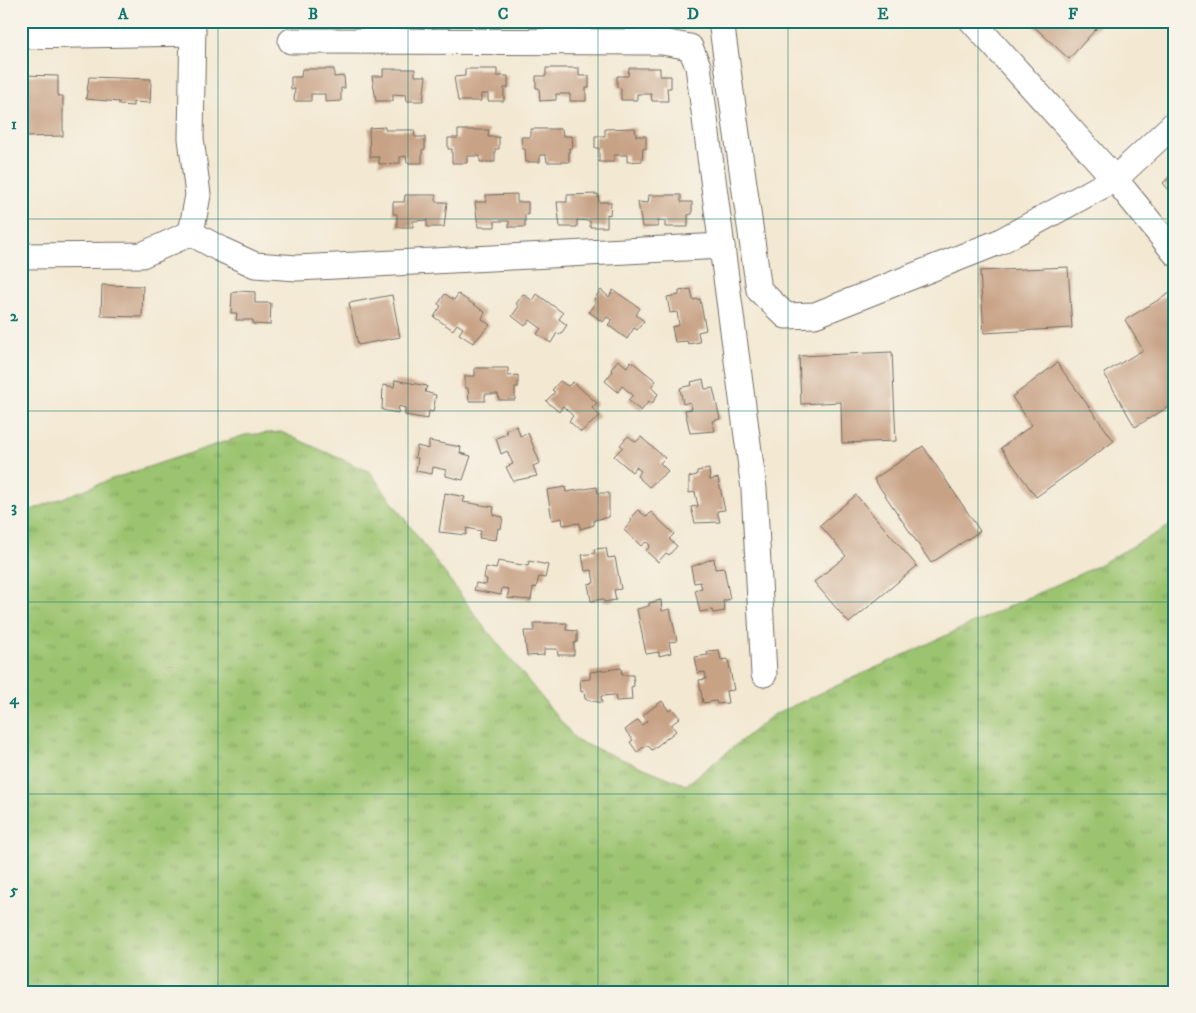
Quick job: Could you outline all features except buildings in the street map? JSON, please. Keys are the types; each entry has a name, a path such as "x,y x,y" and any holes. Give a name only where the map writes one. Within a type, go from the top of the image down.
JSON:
{"street":[{"path":"721,21 759,290 786,316 815,315 999,242 1115,180 1175,122"},
{"path":"972,21 1115,180 1175,253"},
{"path":"21,36 193,27 191,138 198,195 191,233"},
{"path":"290,41 662,42 690,47 698,66 754,489 764,674"},
{"path":"21,256 142,255 191,233"},
{"path":"191,233 220,250 255,264 296,268 722,246"}],"green space":[{"path":"281,432 370,472 482,624 577,741 686,785 773,715 1095,567 1175,523 1175,992 21,992 21,514 112,479 245,435"}]}
